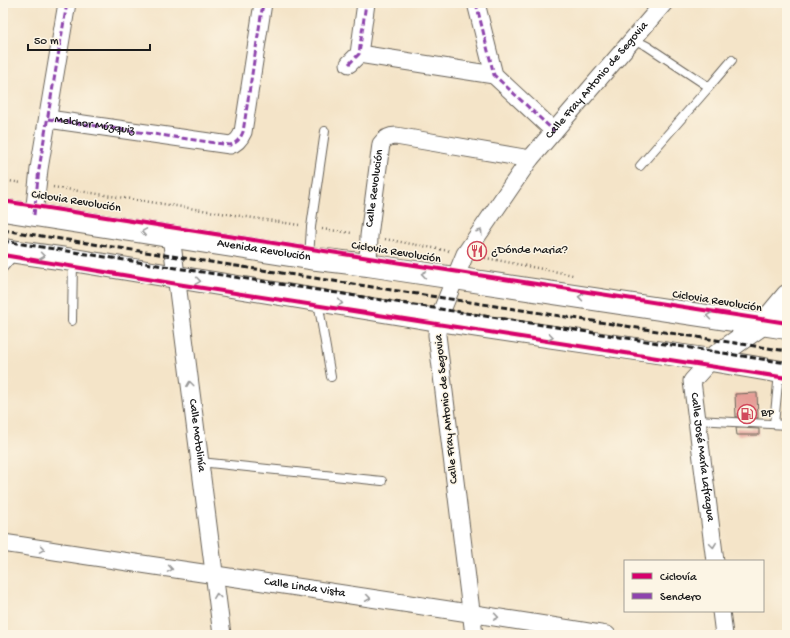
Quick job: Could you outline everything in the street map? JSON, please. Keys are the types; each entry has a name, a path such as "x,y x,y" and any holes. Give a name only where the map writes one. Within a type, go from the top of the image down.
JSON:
{"main road":[{"name":"Avenida Revolución","path":"3,210 309,258 368,265 787,328"},
{"path":"8,257 73,260 438,320 783,372"},
{"path":"711,360 762,324 787,296"}],"street":[{"path":"48,119 66,3"},
{"name":"Melchor Múzquiz","path":"34,215 37,185 48,119 230,146 237,142 243,132 264,3"},
{"path":"366,3 354,59 494,75"},
{"path":"476,3 494,75 554,131"},
{"name":"Calle Fray Antonio de Segovia","path":"474,635 438,335 438,320 465,254 530,159 664,3"},
{"name":"Calle Revolución","path":"368,265 369,236 381,144 387,138 396,136 530,159"},
{"name":"Calle Motolinía","path":"171,236 222,635"},
{"name":"Calle José María Lafragua","path":"711,360 692,381 714,560"},
{"name":"Calle Linda Vista","path":"3,543 471,613 607,635"},
{"path":"721,612 724,635"}],"lane":[{"path":"633,39 647,46 709,87"},
{"path":"640,166 732,60"},
{"path":"309,258 311,227 325,131"},
{"path":"72,321 73,260"},
{"path":"317,299 331,377"},
{"path":"774,424 783,372"},
{"path":"697,420 787,425"},
{"path":"200,462 382,480"}],"path":[{"path":"3,180 369,236 465,254"}],"building":[{"path":"757,393 758,418 736,417 735,394"},
{"path":"736,428 759,429 759,435 737,435"}],"railway":[{"path":"3,230 787,351"},
{"path":"3,241 787,363"}],"marked path":[{"path":"34,215 39,169 67,3"},
{"path":"48,119 230,145 235,143 243,132 263,3"},
{"path":"349,64 359,54 366,3"},
{"path":"476,3 494,75 554,131"}],"cycle path":[{"name":"Ciclovia Revolución","path":"3,201 787,323"},
{"path":"3,255 177,284 787,378"}],"place":[{"name":"¿Dónde Maria?","path":"477,251"},
{"name":"BP","path":"747,414"}]}
